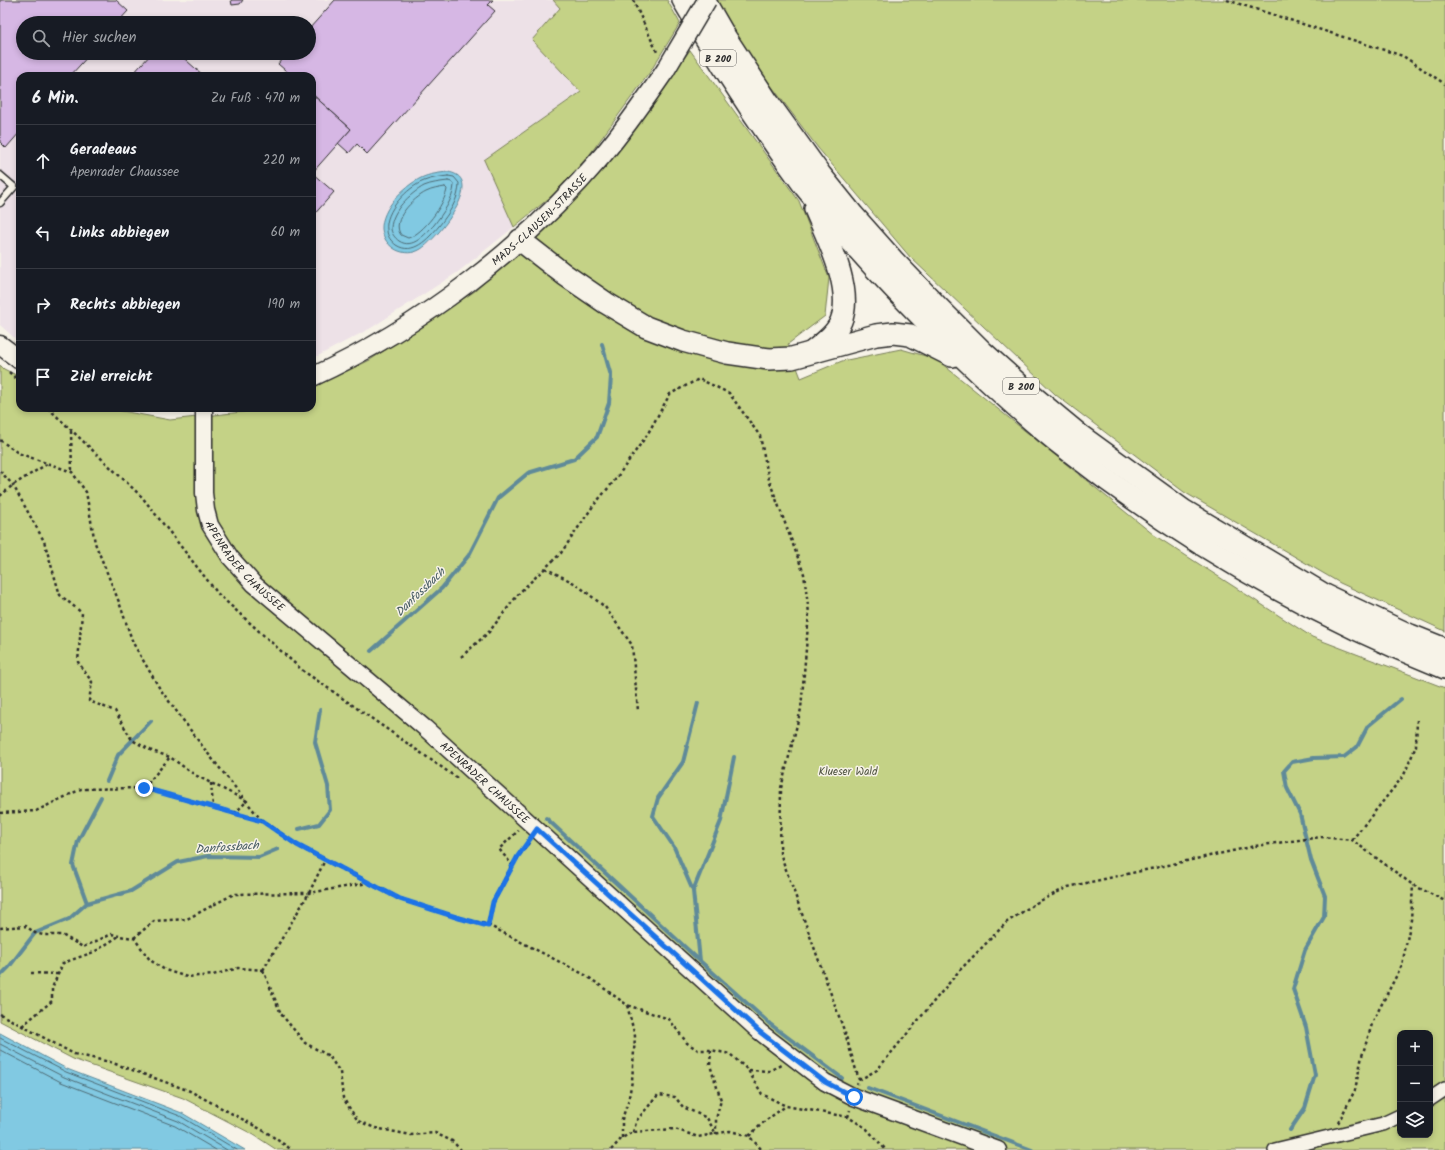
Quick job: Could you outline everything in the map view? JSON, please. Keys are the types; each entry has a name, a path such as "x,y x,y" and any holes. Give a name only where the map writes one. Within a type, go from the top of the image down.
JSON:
{"highway":[{"name":"B 200","path":"683,0 710,47 806,188 879,273 924,320 1011,402 1069,451 1184,533 1242,569 1316,610 1403,652 1445,668"},
{"name":"B 200","path":"706,0 726,38 768,102 820,174 853,215 938,307 1023,388 1081,436 1182,510 1325,594 1410,635 1445,649"},
{"path":"806,188 831,247 844,284 841,321 829,338 810,354"},
{"path":"520,240 564,275 646,327 683,341 726,353 769,359 792,358 876,335 893,333 910,335 970,365"}],"main road":[{"name":"MADS-CLAUSEN-STRASSE","path":"316,375 363,351 453,295 520,240 602,157 631,120 665,71 706,0"},
{"path":"0,345 16,357"}],"street":[{"name":"APENRADER CHAUSSEE","path":"204,412 204,493 210,525 230,557 254,584 425,728 760,1032 825,1082 854,1097 998,1150"},
{"path":"1433,1097 1445,1089"},
{"path":"1275,1150 1383,1124 1397,1117"}],"lane":[{"path":"0,175 14,187 0,203"}],"path":[{"path":"633,0 657,52"},
{"path":"1227,0 1403,56 1445,84"},
{"path":"461,657 489,632 520,592 561,553 593,506 647,435 670,394 699,379 729,393 760,436 769,480 804,574 809,613 801,709 781,788 780,853 845,1033 859,1080 877,1070 960,971 1007,922 1036,903 1068,887 1255,846 1321,836 1352,840 1413,885 1445,901"},
{"path":"71,430 72,472 86,492 95,543 119,602 133,643 160,690 262,821"},
{"path":"0,440 18,454 72,472"},
{"path":"0,496 13,485 47,464"},
{"path":"0,471 13,485 44,541 60,594 82,613 78,662 92,682 89,701 115,711 132,740 152,751 170,757 195,775 247,801"},
{"path":"545,568 576,584 605,607 632,645 638,711"},
{"path":"1352,840 1404,774 1416,746 1417,720"},
{"path":"144,788 170,757"},
{"path":"211,784 213,806"},
{"path":"0,813 36,811 81,789 144,788 213,806 262,821 297,845 400,899 488,926 586,976 627,1005 669,1019 687,1042 698,1050 711,1050 730,1054 748,1070 762,1094 786,1106 848,1117 866,1128 886,1150"},
{"path":"235,813 247,801"},
{"path":"488,926 493,902 513,866 537,829"},
{"path":"513,866 499,849 519,830"},
{"path":"263,970 309,894 325,860"},
{"path":"134,938 154,921 187,919 234,894 309,894 369,883"},
{"path":"1331,1137 1355,1090 1362,1056 1373,1021 1402,965 1411,920 1413,885"},
{"path":"0,928 26,926 35,933 43,935 62,934 83,947 112,934 134,938 150,960 165,970 187,977 213,975 238,968 263,970"},
{"path":"22,1026 52,1001 52,988 63,962 94,952 119,936"},
{"path":"263,970 281,1014 305,1043 329,1056 340,1072 343,1098 358,1121 375,1128 411,1135 435,1133 452,1141 461,1150"},
{"path":"31,973 58,974"},
{"path":"622,1138 622,1119 628,1102 632,1081 635,1036 627,1005"},
{"path":"0,1014 74,1054 110,1062 190,1091 266,1132 292,1150"},
{"path":"711,1050 710,1065 721,1100 716,1119 716,1134"},
{"path":"748,1070 769,1071 783,1064"},
{"path":"632,1132 637,1120 658,1095 675,1097 683,1107 707,1118 716,1134"},
{"path":"749,1136 765,1121 786,1106"},
{"path":"848,1117 851,1108"},
{"path":"611,1150 622,1138 632,1132 675,1129 698,1138 730,1131 749,1136 762,1150"}],"shaded area":[{"path":"0,0 553,0 560,7 533,40 581,92 484,160 514,227 458,272 371,328 316,357 316,72 16,72 16,339 0,325"}],"green space":[{"path":"553,0 667,0 680,23 650,72 590,154 554,194 514,227 484,160 581,92 532,40 560,8"},
{"path":"717,0 1445,0 1445,631 1340,583 1184,492 1056,395 910,257 818,148 713,8"},
{"name":"Klueser Wald","path":"690,50 799,201 829,278 825,316 788,344 801,378 842,361 901,349 936,359 1154,535 1312,637 1445,688 1445,1150 277,1150 254,1135 183,1098 73,1059 0,1021 0,365 4,369 16,375 16,412 127,412 170,420 241,412 316,412 316,386 370,360 475,291 568,206 631,134"}],"water":[{"path":"448,172 459,177 463,185 456,209 438,234 421,249 408,253 396,250 387,242 382,229 385,214 389,206 401,192 414,182 431,175"},
{"path":"0,1033 67,1069 182,1113 245,1150 0,1150"}],"building":[{"path":"0,0 116,0 128,11 123,16 16,16 16,60 85,60 74,72 16,72 16,137 6,148 0,142"},
{"path":"231,0 243,0 240,4 232,5"},
{"path":"335,0 493,0 488,5 495,11 367,154 357,144 349,153 338,143 351,129 316,98 316,72 287,72 278,64 281,60 316,60 316,21"},
{"path":"146,60 186,60 199,72 135,72"},
{"path":"316,98 351,129 316,168"},
{"path":"316,176 334,192 316,212"}],"waterway":[{"name":"Danfossbach","path":"371,651 442,588 469,555 498,498 528,473 574,459 597,437 609,403 611,376 602,344"},
{"path":"1290,1130 1305,1108 1315,1075 1306,1027 1293,989 1305,950 1324,917 1325,896 1311,860 1300,814 1287,788 1284,771 1292,762 1314,758 1344,757 1357,747 1368,726 1401,699"},
{"path":"698,703 683,762 658,798 653,816 674,847 693,891 700,961"},
{"name":"Danfossbach","path":"299,829 319,824 330,810 328,786 315,742 320,710"},
{"path":"107,781 118,755 151,721"},
{"path":"693,891 721,821 734,757"},
{"path":"87,903 73,865 78,841 101,797"},
{"path":"546,818 770,1024 842,1078"},
{"name":"Danfossbach","path":"0,976 9,967 35,933 69,919 87,903 131,891 178,862 208,856 259,857 278,849"},
{"path":"868,1088 1032,1150"}],"route":[{"path":"144,788 262,821 297,845 400,899 488,926 493,902 518,856 537,829 760,1032 825,1082 854,1097"}]}
